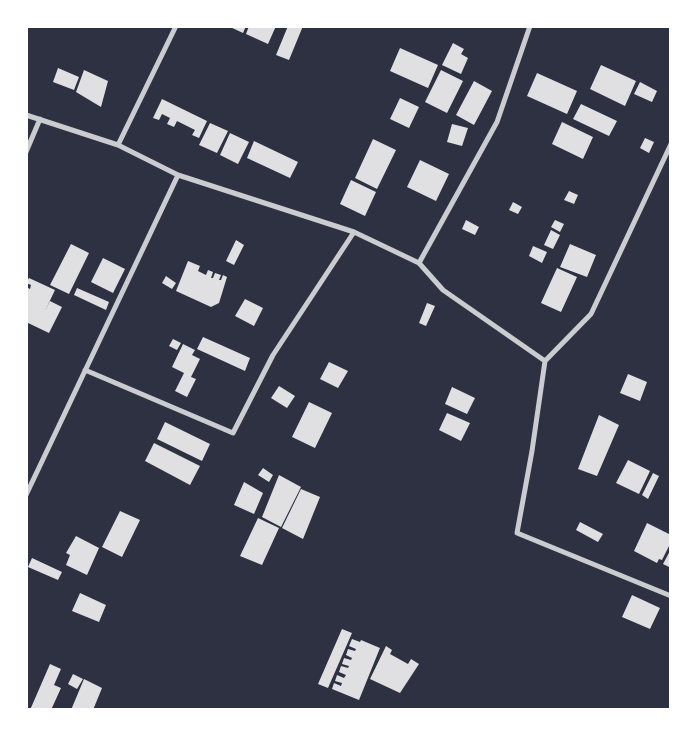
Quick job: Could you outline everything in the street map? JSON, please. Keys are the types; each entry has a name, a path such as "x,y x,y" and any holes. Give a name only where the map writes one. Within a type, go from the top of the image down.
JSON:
{"street":[{"path":"118,145 176,26"},
{"path":"419,263 497,122 530,26"},
{"path":"26,115 118,145 178,175 354,232 419,263 443,290 545,361"},
{"path":"26,152 40,119"},
{"path":"671,144 591,314 545,361 532,451 517,533 671,596"},
{"path":"26,495 178,175"},
{"path":"85,370 233,433 273,355 354,232"}],"building":[{"path":"228,26 246,26 243,33"},
{"path":"249,26 276,26 268,44 246,34"},
{"path":"288,26 303,26 289,60 276,55"},
{"path":"453,43 464,49 461,54 468,58 461,74 442,65"},
{"path":"400,48 438,65 428,88 390,71"},
{"path":"601,65 636,81 625,106 590,89"},
{"path":"58,68 79,77 74,90 53,82"},
{"path":"84,70 108,81 101,107 76,92"},
{"path":"441,70 463,81 447,113 425,102"},
{"path":"537,73 577,91 567,114 527,96"},
{"path":"474,81 492,91 474,125 456,115"},
{"path":"640,82 657,91 652,102 634,94"},
{"path":"400,98 419,107 409,128 390,119"},
{"path":"162,99 207,121 199,138 192,135 195,130 177,121 174,127 167,124 170,118 162,114 159,120 153,118"},
{"path":"581,104 617,121 609,136 573,119"},
{"path":"562,122 593,137 583,159 552,144"},
{"path":"210,123 228,131 217,153 199,145"},
{"path":"452,124 468,128 462,146 447,142"},
{"path":"230,133 249,142 238,164 220,155"},
{"path":"645,138 654,142 649,153 640,148"},
{"path":"373,139 396,150 377,189 355,178"},
{"path":"254,141 298,162 290,178 247,158"},
{"path":"420,160 449,174 436,201 407,187"},
{"path":"351,180 376,192 365,216 340,204"},
{"path":"569,191 578,195 574,204 564,200"},
{"path":"513,202 522,207 518,214 509,210"},
{"path":"466,220 479,227 475,235 462,229"},
{"path":"555,220 564,224 560,232 551,227"},
{"path":"551,230 560,235 553,249 544,245"},
{"path":"236,240 244,245 234,265 226,261"},
{"path":"71,244 89,253 69,294 50,285"},
{"path":"570,244 596,255 587,277 560,267"},
{"path":"533,246 547,252 542,263 529,256"},
{"path":"103,258 125,269 113,293 91,282"},
{"path":"188,261 200,266 198,271 206,275 208,270 213,272 211,278 213,278 215,273 221,275 219,280 221,280 223,275 227,277 219,303 211,307 176,291"},
{"path":"557,268 577,277 561,312 541,303"},
{"path":"166,276 176,283 172,289 162,283"},
{"path":"29,278 55,290 45,311 50,301 62,307 49,333 26,322 26,287 30,289 31,285 26,283"},
{"path":"77,288 109,302 106,310 74,295"},
{"path":"245,299 263,308 254,326 235,316"},
{"path":"427,303 435,306 426,326 419,323"},
{"path":"203,337 250,358 245,371 197,349"},
{"path":"173,339 181,343 177,350 169,346"},
{"path":"183,344 195,350 192,355 200,359 191,377 196,379 187,397 175,391 184,373 172,367"},
{"path":"329,362 348,371 338,388 320,379"},
{"path":"628,374 647,382 640,401 620,393"},
{"path":"279,386 295,396 287,408 271,398"},
{"path":"452,387 475,398 467,414 445,404"},
{"path":"309,402 332,413 315,448 292,437"},
{"path":"447,413 470,423 461,441 439,430"},
{"path":"599,415 619,425 597,476 578,469"},
{"path":"165,422 210,444 202,461 157,439"},
{"path":"154,443 200,466 190,485 145,461"},
{"path":"628,460 650,471 639,494 616,483"},
{"path":"263,468 273,475 269,482 258,475"},
{"path":"653,473 659,476 648,499 642,495"},
{"path":"279,475 301,487 281,527 262,517"},
{"path":"244,482 263,493 254,514 234,505"},
{"path":"301,489 320,497 303,539 282,528"},
{"path":"120,511 140,520 122,557 102,547"},
{"path":"258,518 279,528 262,565 240,556"},
{"path":"580,522 603,534 598,542 576,530"},
{"path":"647,523 671,535 671,542 662,560 659,559 657,563 634,551"},
{"path":"76,536 99,548 87,575 66,565 70,555 66,553"},
{"path":"671,549 671,568 663,564"},
{"path":"32,558 62,572 58,580 28,567"},
{"path":"80,593 106,605 99,622 72,611"},
{"path":"632,595 660,608 650,629 622,617"},
{"path":"342,629 352,633 328,688 318,684"},
{"path":"352,639 360,642 361,640 380,648 359,700 332,689 334,683 341,686 342,683 335,681 337,675 344,678 346,675 339,672 341,666 348,668 349,666 342,664 344,658 351,660 352,658 346,655 348,649 355,651 356,649 349,646"},
{"path":"386,646 392,650 390,654 408,664 411,659 419,664 400,693 370,679"},
{"path":"50,664 61,669 54,685 61,688 51,710 30,710"},
{"path":"73,674 83,679 77,689 68,684"},
{"path":"84,679 102,688 93,710 71,710"}]}
